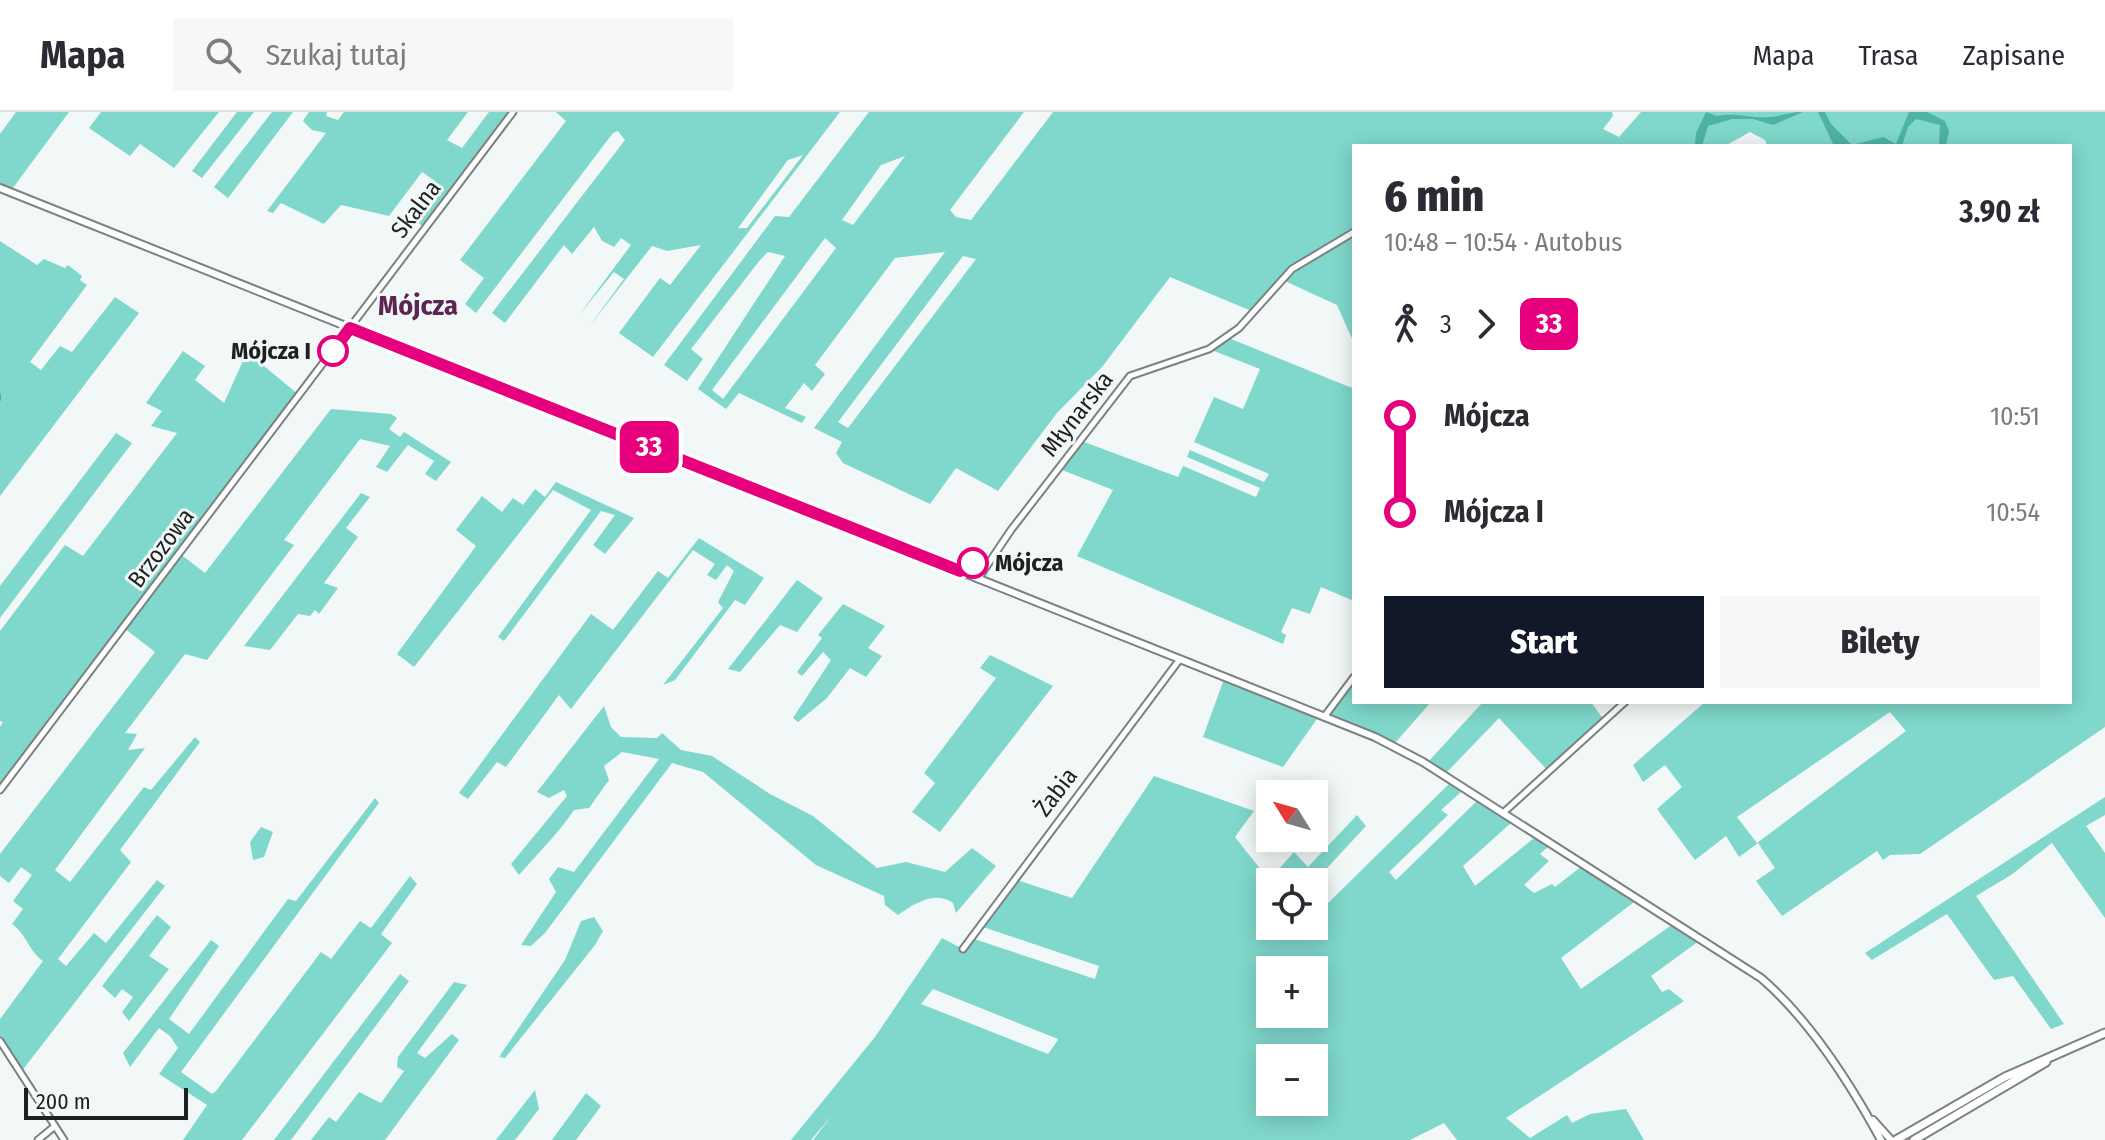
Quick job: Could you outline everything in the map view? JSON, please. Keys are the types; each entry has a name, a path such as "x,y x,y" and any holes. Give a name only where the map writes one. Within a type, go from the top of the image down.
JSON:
{"main road":[{"path":"1894,1140 2005,1077 2105,1033"},
{"path":"1914,1140 2080,1044"}],"street":[{"name":"Skalna","path":"350,328 513,112"},
{"path":"0,188 1181,658 1405,751 1761,978 1794,1010 1866,1112 1881,1140"},
{"name":"Młynarska","path":"978,579 1011,530 1130,376 1209,349 1239,328 1292,269 1352,233"},
{"name":"Brzozowa","path":"0,790 350,328"},
{"name":"Żabia","path":"963,949 1181,658"},
{"path":"1324,717 1352,680"},
{"path":"1503,813 1623,704"},
{"path":"0,1041 64,1140"},
{"path":"1866,1112 1894,1140"},
{"path":"38,1140 55,1126"}],"shaded area":[{"path":"16,112 69,112 10,192 0,188 0,134"},
{"path":"101,112 219,112 174,168 140,144 130,156 89,128"},
{"path":"237,112 254,112 202,178 192,171"},
{"path":"272,112 293,112 228,198 214,187"},
{"path":"309,112 327,112 326,116 338,120 344,112 468,112 447,140 462,148 489,112 509,112 422,225 405,220 435,181 422,172 389,216 341,205 324,224 281,203 273,213 267,211 326,133 312,130 303,121"},
{"path":"556,112 840,112 653,357 619,333 660,278 670,285 701,245 667,251 652,246 588,328 624,279 614,272 579,315 631,245 621,238 614,247 602,241 594,227 572,254 564,245 505,323 492,313 625,140 618,131 613,133 476,313 465,304 484,278 460,260 566,121","holes":["803,155 747,228 738,228 788,160"]},
{"path":"869,112 1024,112 950,210 956,217 971,220 1053,112 1612,112 1613,116 1603,129 1619,137 1641,112 2105,112 2105,727 1920,854 1890,855 1883,860 1877,851 1782,916 1756,881 1775,868 1758,843 1739,857 1726,836 1695,860 1657,809 1682,787 1665,765 1643,782 1633,765 1703,704 2072,704 2072,144 1766,144 1765,140 1750,132 1729,144 1352,144 1352,339 1337,305 1285,281 1280,280 1254,312 1170,277 1102,367 1057,413 998,491 956,468 930,504 843,463 836,453 842,442 814,428 945,252 895,258 815,365 825,374 812,391 804,383 785,408 806,417 802,423 739,393 726,409 698,389 785,256 768,252 760,260 691,349 703,359 687,381 664,365 775,216 789,217","holes":["905,156 853,225 842,220 881,165","825,238 836,248 723,399 712,390","963,256 976,259 848,428 838,422","1890,712 1906,731 1757,843 1737,817"]},
{"path":"1706,112 1717,116 1763,117 1803,112 1773,125 1753,119 1732,119 1708,126 1703,144 1695,144 1696,133"},
{"path":"1818,112 1825,112 1831,124 1851,144 1833,144"},
{"path":"1909,112 1927,112 1945,121 1949,131 1946,144 1939,144 1940,125 1916,119 1908,127 1903,144 1896,144"},
{"path":"1883,137 1896,144 1856,144"},
{"path":"0,241 37,265 44,259 65,268 68,265 82,276 80,280 87,285 30,362 41,370 60,346 72,352 115,297 139,313 0,496"},
{"path":"1226,337 1352,388 1352,600 1321,587 1310,614 1292,608 1281,632 1286,635 1283,644 1077,556 1113,490 1057,468 1079,440 1178,477 1183,466 1256,497 1260,488 1187,457 1190,450 1264,482 1269,474 1194,442 1214,397 1243,409 1260,369 1209,349"},
{"path":"183,351 205,366 195,380 224,403 247,352 299,395 179,553 205,573 331,409 391,414 397,418 389,429 400,437 404,432 451,462 436,481 425,474 434,461 408,445 387,472 376,467 390,446 360,439 284,540 294,545 207,660 185,654 125,733 137,734 128,750 145,748 55,870 70,882 144,787 151,790 195,737 200,742 120,850 131,862 58,959 66,966 94,933 106,943 157,880 165,886 21,1072 0,1041 0,1019 43,961 12,924 23,909 13,901 32,875 21,867 9,883 0,876 0,854 155,652 124,628 0,790 0,727 3,722 0,721 0,631 65,545 83,556 177,433 151,426 162,411 146,403"},
{"path":"116,433 132,443 0,618 0,586"},
{"path":"556,482 634,518 605,554 593,545 615,515 601,511 504,641 498,637 591,510 553,490 414,667 397,654 476,546 456,530 482,496 502,512 513,498 523,505 535,489 545,497"},
{"path":"361,493 370,497 346,528 358,537 324,583 338,588 319,614 315,610 310,616 298,614 270,650 244,646"},
{"path":"699,538 764,578 745,605 735,600 675,680 663,685 723,608 718,602 734,571 727,565 716,580 707,575 715,564 693,550 571,709 559,695 506,767 497,762 468,799 459,793 591,614 613,630 658,571 668,578"},
{"path":"797,580 823,598 797,632 780,625 740,672 728,669"},
{"path":"843,604 885,626 868,648 882,656 866,677 850,668 827,698 798,722 793,718 831,660 823,652 802,676 797,672 822,638 818,635"},
{"path":"990,655 1053,686 940,832 912,812 935,783 924,773 996,678 980,668"},
{"path":"1224,679 1317,719 1283,767 1203,737"},
{"path":"1352,683 1352,704 1429,704 1395,743 1329,715"},
{"path":"1481,704 1592,704 1604,720 1548,771 1499,718 1446,773 1428,762"},
{"path":"604,706 611,727 621,737 657,738 662,733 681,750 712,756 770,794 813,816 877,868 906,862 945,872 972,848 996,866 956,913 953,903 931,898 898,915 885,905 884,896 816,865 703,772 672,763 545,933 531,946 521,945 556,892 549,879 558,867 574,872 659,759 622,752 604,766 609,780 589,808 574,810 519,875 511,864 567,796 564,790 549,798 537,792"},
{"path":"1154,776 1254,811 1235,837 1260,868 1256,868 1256,940 1328,940 1328,903 1449,784 1461,792 1441,810 1448,815 1389,872 1396,880 1477,801 1512,822 1463,866 1475,886 1534,838 1549,846 1540,854 1549,861 1524,885 1534,893 1552,884 1555,887 1582,866 1638,899 1561,958 1581,989 1673,924 1699,941 1651,976 1662,992 1669,989 1684,1001 1506,1118 1530,1138 1567,1115 1572,1123 1590,1114 1626,1109 1644,1140 1457,1140 1444,1123 1410,1140 813,1140 832,1115 811,1140 791,1140 875,1037 942,938 963,949 971,938 1095,979 1099,966 980,926 1014,879 1072,898","holes":["933,989 1058,1039 1058,1040 1048,1054 921,1004"]},
{"path":"2105,797 2105,815 2086,826 2105,853 2105,918 2052,843 2011,875 1976,896 2064,1024 2051,1029 2013,976 1994,980 1947,914 1872,960 1865,953"},
{"path":"375,798 379,803 181,1072 212,1094 216,1091 321,952 331,959 360,921 371,928 410,876 417,884 381,934 392,943 242,1140 183,1140 207,1105 159,1074 178,1048 170,1036 159,1028 130,1067 123,1053 211,940 219,946 169,1019 189,1034 288,899 296,901"},
{"path":"1357,815 1366,826 1327,868 1280,868 1294,852 1308,867 1322,852 1328,852 1328,846"},
{"path":"261,827 273,832 264,857 253,860 250,842"},
{"path":"157,915 171,927 149,956 169,969 129,1021 122,1012 133,997 122,989 115,998 102,986"},
{"path":"594,917 603,931 595,945 505,1058 499,1057 565,960 581,921"},
{"path":"400,974 409,981 291,1140 274,1140"},
{"path":"454,982 467,985 417,1053 425,1058 452,1034 459,1040 385,1140 311,1140 329,1117 336,1122 359,1092 381,1103 404,1071 397,1067 398,1057"},
{"path":"535,1090 539,1109 515,1140 496,1140"},
{"path":"586,1093 601,1106 576,1140 552,1140"}],"waterway":[{"path":"0,394 0,400"}],"bus line":[{"name":"33","path":"333,351 350,328 960,571 973,563"}],"place":[{"name":"Mójcza I","path":"333,351"},
{"name":"Mójcza","path":"973,563"}],"district":[{"name":"Mójcza","path":"418,305"}]}
